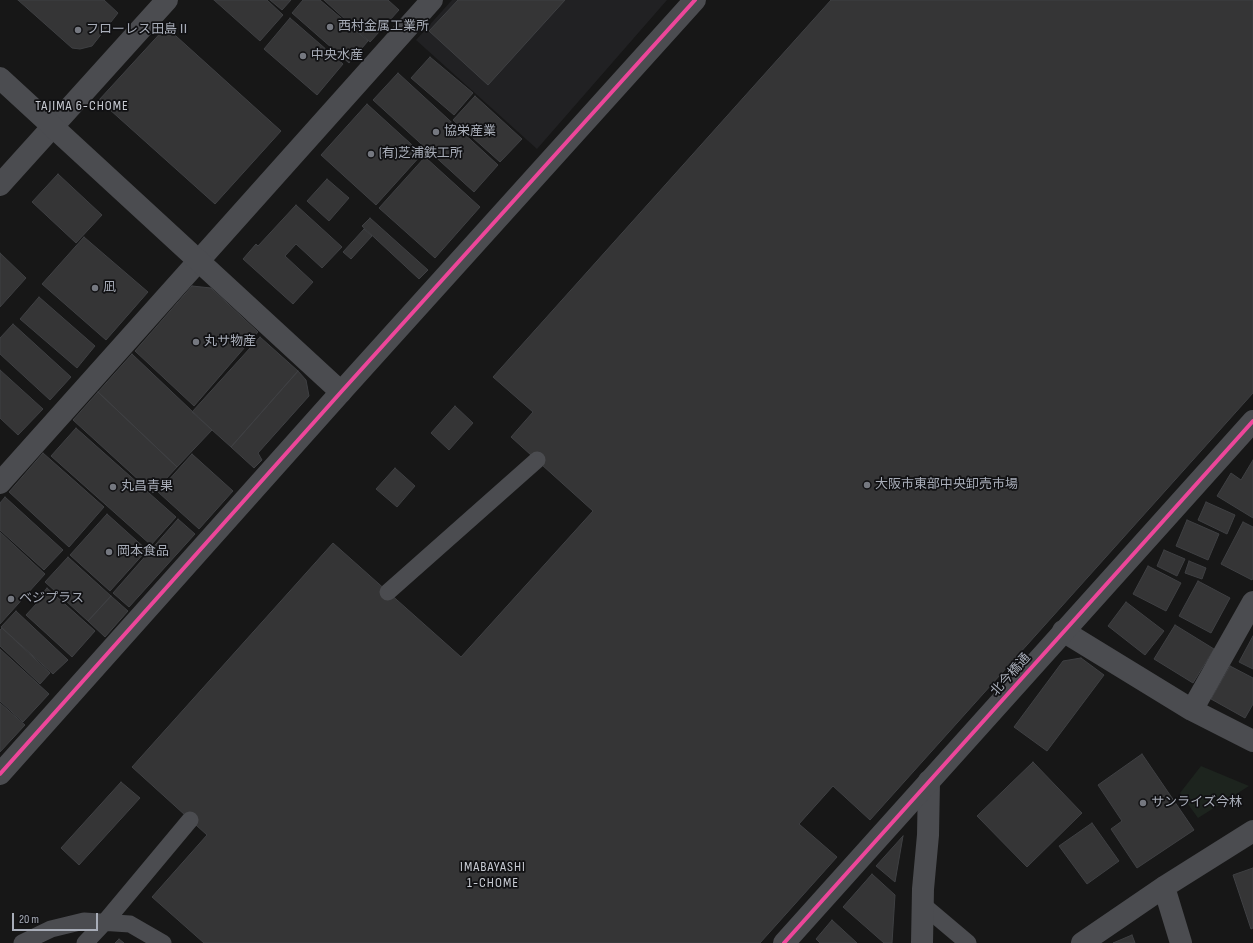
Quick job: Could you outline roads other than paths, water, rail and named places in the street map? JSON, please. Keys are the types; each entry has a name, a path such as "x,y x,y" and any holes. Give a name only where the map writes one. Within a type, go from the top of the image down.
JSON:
{"street":[{"path":"0,185 167,0"},
{"path":"0,483 432,0"},
{"path":"0,774 341,392 695,0"},
{"path":"0,78 53,125 341,392"},
{"name":"北今橋通","path":"784,943 1253,421"},
{"path":"1192,710 1253,602"},
{"path":"1063,631 1192,710 1253,741"},
{"path":"922,943 928,835 929,781"},
{"path":"1082,943 1164,886 1253,831"},
{"path":"1164,886 1181,943"}],"lane":[{"path":"388,592 536,460"},
{"path":"85,943 104,923 190,820"},
{"path":"923,905 968,943"},
{"path":"22,943 58,928 84,921 130,924 163,943"}],"place":[{"name":"西村金属工業所","path":"330,27"},
{"name":"フローレス田島Ⅱ","path":"78,30"},
{"name":"中央水産","path":"303,56"},
{"name":"協栄産業","path":"436,132"},
{"name":"(有)芝浦鉄工所","path":"371,154"},
{"name":"凪","path":"95,288"},
{"name":"丸サ物産","path":"196,342"},
{"name":"大阪市東部中央卸売市場","path":"867,485"},
{"name":"丸昌青果","path":"113,487"},
{"name":"岡本食品","path":"109,552"},
{"name":"ベジプラス","path":"11,599"},
{"name":"サンライズ今林","path":"1143,803"}],"district":[{"name":"TAJIMA 6-CHOME","path":"82,106"},
{"name":"IMABAYASHI 1-CHOME","path":"493,876"}]}
